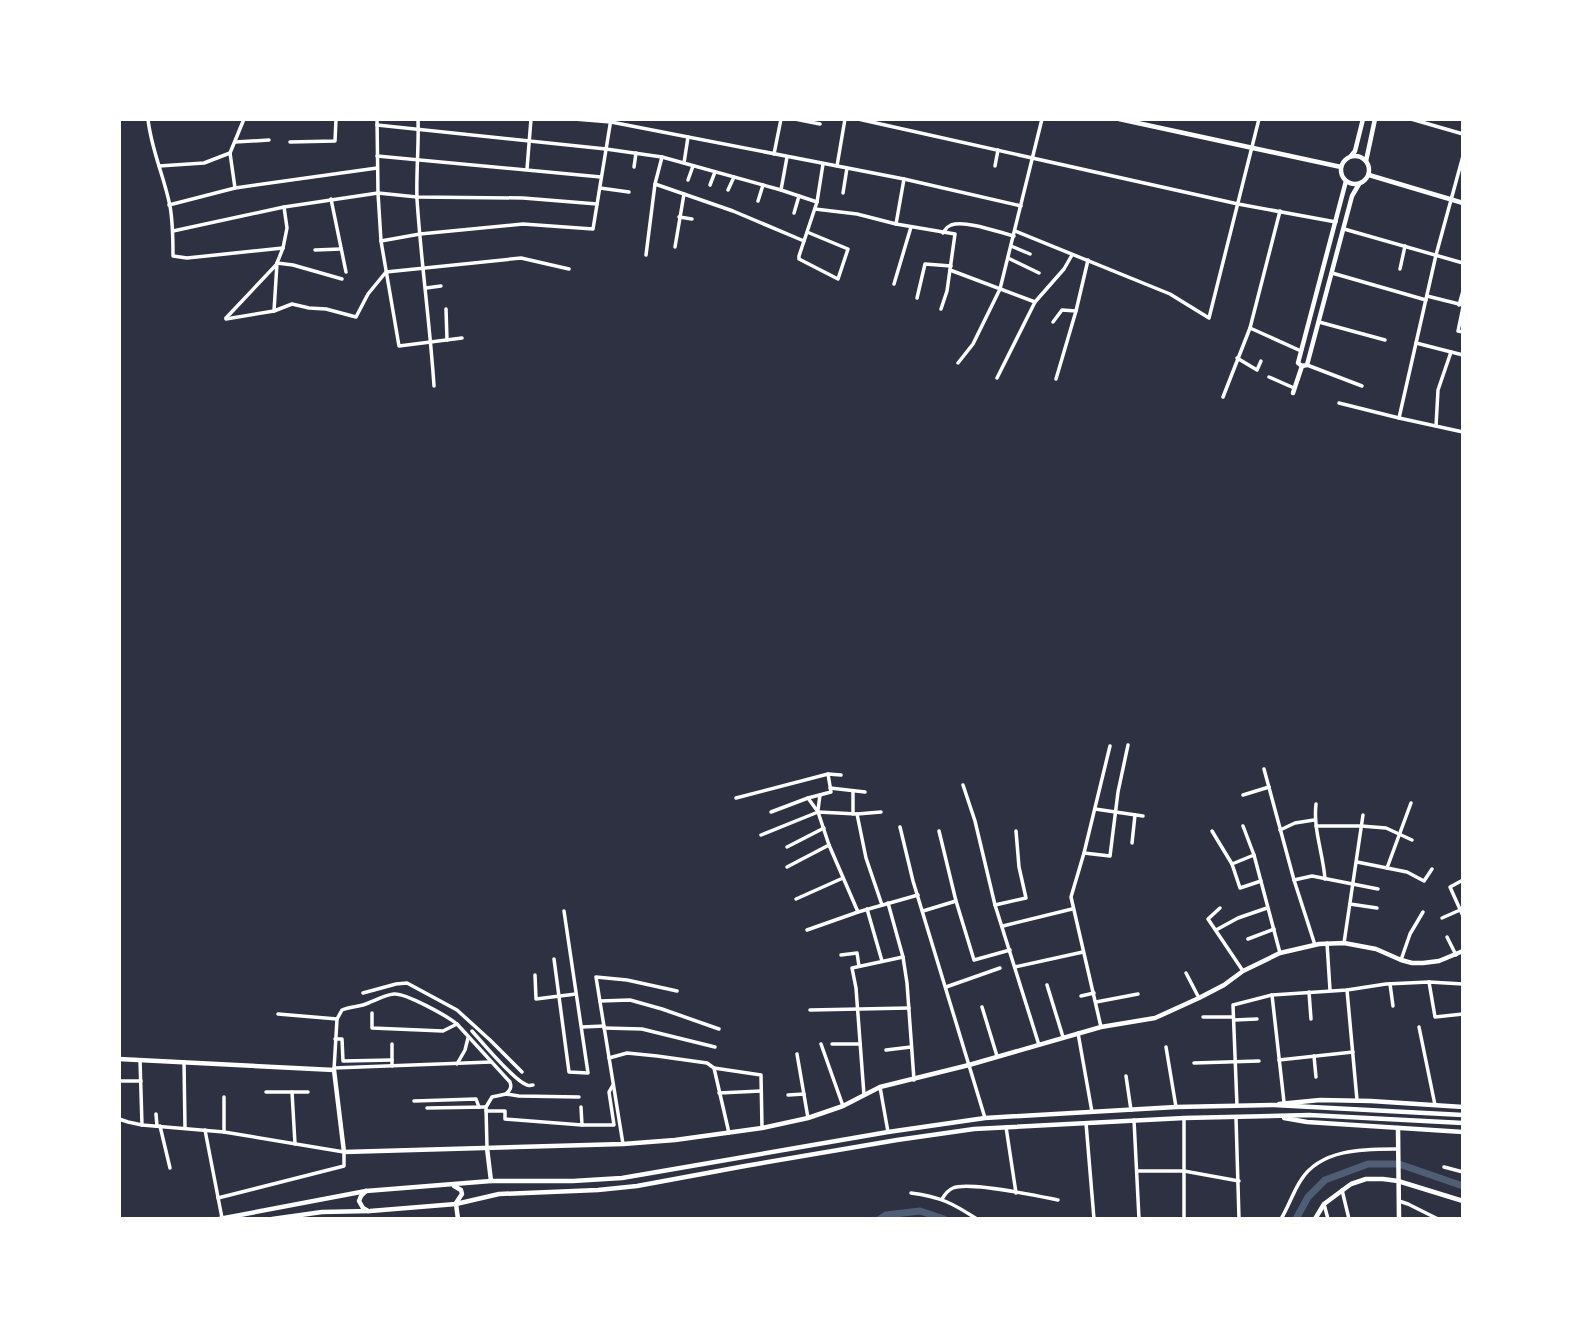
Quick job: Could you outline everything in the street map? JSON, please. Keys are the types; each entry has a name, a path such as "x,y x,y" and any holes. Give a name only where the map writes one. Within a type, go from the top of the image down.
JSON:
{"main road":[{"path":"1119,119 1341,167"},
{"path":"1351,156 1359,156 1366,161 1369,175 1363,183 1354,185 1346,181 1341,175 1341,167 1355,151 1363,119"},
{"path":"1366,161 1375,119"},
{"path":"1369,175 1463,203"},
{"path":"1305,366 1298,363 1346,181"},
{"path":"1294,391 1319,322 1352,196 1359,184"},
{"path":"119,1059 334,1069 344,1152 623,1144 675,1140 762,1128 808,1118 843,1106 880,1087 914,1080 1101,1027 1155,1018 1224,985 1262,960 1280,953 1327,943 1344,943 1376,949 1401,960 1423,964 1463,951"},
{"path":"1274,1105 1284,1102 1357,1100 1463,1107"},
{"path":"221,1219 366,1191 491,1181 622,1178 985,1118 1274,1105 1463,1115"},
{"path":"272,1219 322,1212 370,1211 456,1203 499,1194 637,1186 974,1129 1134,1120 1309,1115 1463,1123"},
{"path":"1276,1116 1307,1122 1463,1132"},
{"path":"1398,1128 1399,1219"},
{"path":"487,1148 491,1181"},
{"path":"1315,1219 1324,1204 1351,1184 1366,1179 1398,1181 1463,1201"},
{"path":"452,1184 461,1190 462,1194 456,1203 458,1217"},
{"path":"366,1191 359,1201 363,1208 370,1211"}],"street":[{"path":"148,119 153,151 169,205 173,256 187,258 283,248"},
{"path":"234,188 230,153 244,119"},
{"path":"290,142 335,141 336,119"},
{"path":"377,119 377,193 381,241 399,346 462,338"},
{"path":"418,119 417,197 434,386"},
{"path":"527,169 531,119"},
{"path":"574,119 611,121 1021,205"},
{"path":"774,154 781,119"},
{"path":"795,119 820,124"},
{"path":"837,166 845,119"},
{"path":"858,119 1238,204 1336,222"},
{"path":"958,363 974,344 1000,289 1042,119"},
{"path":"943,233 953,224 976,225 1014,234 1073,254 1170,293 1209,318 1259,119"},
{"path":"1411,119 1463,134"},
{"path":"381,241 420,234 523,224 593,229 611,121"},
{"path":"377,125 662,157 817,202"},
{"path":"684,163 688,137"},
{"path":"235,142 269,140"},
{"path":"995,166 998,149"},
{"path":"159,166 204,163 230,153"},
{"path":"634,167 636,153"},
{"path":"377,156 601,177"},
{"path":"1399,418 1426,298 1463,156"},
{"path":"646,255 655,184 662,157"},
{"path":"781,190 787,157"},
{"path":"807,232 848,249 838,279 799,259 804,241 807,232 815,209 817,202 823,164"},
{"path":"688,180 692,166"},
{"path":"169,205 234,188 377,168"},
{"path":"843,194 847,168"},
{"path":"710,185 715,172"},
{"path":"728,190 734,177"},
{"path":"896,224 904,179"},
{"path":"655,184 733,211 804,241"},
{"path":"758,201 762,185"},
{"path":"600,188 629,192"},
{"path":"173,231 284,207 377,193 417,197 523,198 597,204"},
{"path":"675,247 684,194"},
{"path":"794,213 799,196"},
{"path":"331,199 346,272"},
{"path":"274,311 277,263 287,228 284,207"},
{"path":"815,209 858,214 896,224 955,234 947,291 941,309"},
{"path":"1223,397 1250,328 1280,211"},
{"path":"679,216 692,219"},
{"path":"894,284 911,227"},
{"path":"1344,229 1463,264"},
{"path":"1011,246 1030,254"},
{"path":"1399,269 1405,246"},
{"path":"315,250 341,249"},
{"path":"997,378 1035,302 1064,269 1073,254"},
{"path":"277,263 226,319 274,311 292,304 356,317 368,294 386,272 521,258 569,268"},
{"path":"1008,258 1038,274"},
{"path":"1056,379 1076,311 1087,260"},
{"path":"277,263 342,279"},
{"path":"917,298 925,264 951,268 1035,302"},
{"path":"1332,273 1462,306"},
{"path":"426,288 441,286"},
{"path":"1463,291 1458,331 1463,332"},
{"path":"446,309 447,340"},
{"path":"1053,322 1062,310 1076,311"},
{"path":"1319,322 1385,340"},
{"path":"1250,328 1301,351"},
{"path":"1416,344 1463,355"},
{"path":"1436,426 1438,390 1451,352"},
{"path":"1237,358 1257,370 1261,361"},
{"path":"1305,366 1362,386"},
{"path":"1269,377 1294,391"},
{"path":"1339,403 1463,432"},
{"path":"1084,853 1110,856 1118,792 1128,745"},
{"path":"1101,1027 1071,897 1110,746"},
{"path":"1264,769 1315,945"},
{"path":"736,799 828,774 841,775"},
{"path":"771,811 831,792 828,774"},
{"path":"963,785 975,821 995,905 1039,1045"},
{"path":"1243,795 1269,787"},
{"path":"830,788 865,792"},
{"path":"853,791 855,814 866,858 882,905"},
{"path":"818,812 820,795"},
{"path":"808,798 818,812 828,845 858,912"},
{"path":"1387,868 1411,803"},
{"path":"1316,804 1314,820 1325,878"},
{"path":"1095,809 1143,816"},
{"path":"761,835 818,812 881,812"},
{"path":"1132,843 1135,815"},
{"path":"1344,943 1363,815"},
{"path":"1280,830 1296,823 1314,820"},
{"path":"1243,826 1254,855 1280,953"},
{"path":"900,827 985,1118"},
{"path":"1316,827 1387,828 1412,840"},
{"path":"787,847 824,828"},
{"path":"939,831 974,960 1010,950"},
{"path":"995,905 1026,898 1019,867 1016,831"},
{"path":"1212,831 1232,864 1240,888 1261,881"},
{"path":"787,867 828,845"},
{"path":"1232,864 1254,855"},
{"path":"1357,862 1407,872 1424,881 1432,869"},
{"path":"1294,880 1312,876 1378,889"},
{"path":"796,899 843,878"},
{"path":"1463,880 1450,887 1463,916"},
{"path":"807,930 918,895"},
{"path":"923,911 956,901"},
{"path":"887,903 903,957 907,983 914,1080"},
{"path":"1350,904 1377,908"},
{"path":"1220,908 1208,919 1243,971"},
{"path":"1216,930 1238,918 1267,908"},
{"path":"867,909 882,961"},
{"path":"1003,926 1072,909"},
{"path":"1442,918 1460,910"},
{"path":"554,959 569,1072 588,1073 564,911"},
{"path":"1401,960 1410,934 1423,912"},
{"path":"1248,939 1274,929"},
{"path":"1447,937 1456,955"},
{"path":"1327,943 1330,990"},
{"path":"841,955 857,953 859,966"},
{"path":"1015,967 1083,953"},
{"path":"864,1095 856,988 852,968 903,957"},
{"path":"946,987 1000,968"},
{"path":"1186,972 1199,998"},
{"path":"535,975 536,999 576,995"},
{"path":"623,1144 596,977 627,980 677,991"},
{"path":"1429,982 1435,1017 1463,1014"},
{"path":"363,993 407,983 457,1010 495,1058 519,1080 533,1085"},
{"path":"396,984 398,994"},
{"path":"1390,984 1392,1006"},
{"path":"1237,1106 1233,1005 1272,995 1390,984 1463,984"},
{"path":"1047,985 1063,1037"},
{"path":"1347,990 1357,1100"},
{"path":"1310,992 1311,1018"},
{"path":"1081,996 1094,993"},
{"path":"1096,1002 1138,993"},
{"path":"491,1062 334,1069 337,1019 345,1008 364,1005 393,994 409,997 457,1024 510,1082 512,1086 506,1094"},
{"path":"1272,995 1284,1102"},
{"path":"600,1001 631,1000 719,1029"},
{"path":"982,1007 997,1056"},
{"path":"810,1010 909,1008"},
{"path":"372,1013 372,1028 443,1031 457,1024"},
{"path":"278,1014 337,1019"},
{"path":"1203,1017 1257,1019"},
{"path":"582,1027 642,1029 715,1047"},
{"path":"1419,1027 1435,1105"},
{"path":"457,1064 473,1028"},
{"path":"473,1028 522,1073"},
{"path":"1078,1033 1092,1112"},
{"path":"335,1039 342,1039 343,1061 392,1060"},
{"path":"392,1044 392,1066"},
{"path":"821,1044 843,1106"},
{"path":"832,1044 860,1044"},
{"path":"886,1050 911,1047"},
{"path":"1166,1047 1176,1108"},
{"path":"1279,1059 1353,1052"},
{"path":"609,1058 627,1054 657,1056 761,1075 762,1128"},
{"path":"797,1054 808,1118"},
{"path":"1314,1056 1316,1077"},
{"path":"140,1060 142,1125"},
{"path":"1194,1063 1259,1061"},
{"path":"184,1062 185,1128"},
{"path":"714,1068 729,1133"},
{"path":"1126,1076 1131,1110"},
{"path":"119,1081 141,1081"},
{"path":"427,1108 479,1107 505,1111 505,1119 614,1125 609,1092 613,1085"},
{"path":"880,1087 888,1132"},
{"path":"719,1093 761,1091"},
{"path":"265,1092 309,1093"},
{"path":"292,1092 295,1144"},
{"path":"487,1148 486,1109 492,1097 506,1094 579,1097"},
{"path":"788,1095 804,1094"},
{"path":"224,1097 224,1132"},
{"path":"414,1101 476,1099 479,1107"},
{"path":"581,1107 582,1125"},
{"path":"156,1114 170,1168"},
{"path":"1184,1118 1184,1219"},
{"path":"1236,1118 1240,1219"},
{"path":"119,1119 142,1125 224,1132 344,1152 344,1166 218,1198"},
{"path":"1134,1120 1139,1219"},
{"path":"1086,1123 1094,1219"},
{"path":"1006,1127 1016,1193"},
{"path":"205,1130 221,1219"},
{"path":"1281,1219 1301,1179 1325,1160 1367,1149 1398,1152"},
{"path":"1444,1167 1463,1171"},
{"path":"1136,1171 1184,1171 1239,1181"},
{"path":"942,1199 951,1188 975,1186 1058,1200"},
{"path":"1342,1190 1349,1219"},
{"path":"911,1193 942,1199 977,1219"},
{"path":"1399,1201 1438,1219"},
{"path":"1324,1204 1328,1219"}],"waterway":[{"path":"1296,1219 1308,1197 1325,1180 1368,1164 1399,1164 1463,1186"},
{"path":"880,1219 886,1215 920,1211 944,1219"}]}
